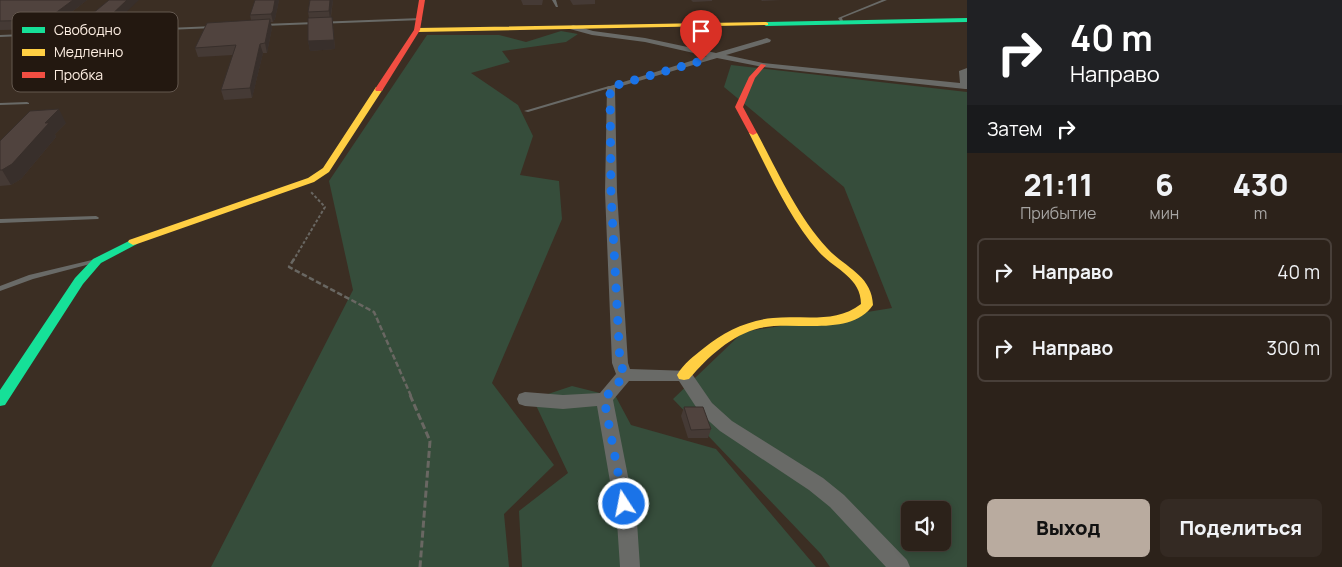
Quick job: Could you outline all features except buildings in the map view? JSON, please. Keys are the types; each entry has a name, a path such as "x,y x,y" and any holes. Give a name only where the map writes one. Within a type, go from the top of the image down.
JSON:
{"street":[{"path":"0,401 79,281 97,260 142,237 302,183 326,170 419,25 422,0"},
{"path":"419,25 573,27 967,20"},
{"path":"573,27 592,33 645,40 763,65 966,86 962,75 963,71 967,70"},
{"path":"625,375 620,363 611,192 610,87 767,40"},
{"path":"684,375 690,366 726,338 758,324 777,321 830,323 850,316 866,306 868,300 867,292 862,284 821,249 739,108 752,77 763,65"},
{"path":"525,399 563,402 604,399 625,375 684,375"},
{"path":"684,375 706,408 726,426 816,484 837,501 900,567"},
{"path":"604,399 627,522 630,567"}],"lane":[{"path":"554,0 557,6"},
{"path":"843,23 840,18 885,0"},
{"path":"259,26 419,25"},
{"path":"178,29 219,27"},
{"path":"526,112 610,87"},
{"path":"0,104 27,103"},
{"path":"0,222 96,218"},
{"path":"0,289 30,277 97,260"}],"path":[{"path":"302,183 325,207 289,267 374,312 430,441 420,567"}],"green space":[{"path":"561,31 578,34 566,42 502,51 510,62 471,73 518,105 533,136 520,175 559,181 562,219 492,383 554,465 504,514 509,567 211,567 353,290 329,181 427,35 499,35 526,42"},
{"path":"731,65 967,92 967,567 830,567 821,554 673,399 743,332 892,308 844,187 724,87"},
{"path":"572,386 616,397 631,425 716,449 816,567 522,567 519,511 568,473 533,399"}],"traffic: fast":[{"path":"766,24 967,20"},
{"path":"0,401 79,281 97,261 133,242"}],"traffic: slow":[{"path":"417,30 766,24"},
{"path":"133,242 311,180 326,170 379,89"},
{"path":"684,375 712,348 746,328 758,324 783,321 834,321 857,313 867,305 867,296 859,281 824,251 803,224 753,133"}],"traffic: jam":[{"path":"379,89 417,30 422,0"},
{"path":"753,133 739,107 752,77 763,65"}],"route":[{"path":"624,504 604,399 625,375 620,363 611,192 610,87 701,61"}]}
